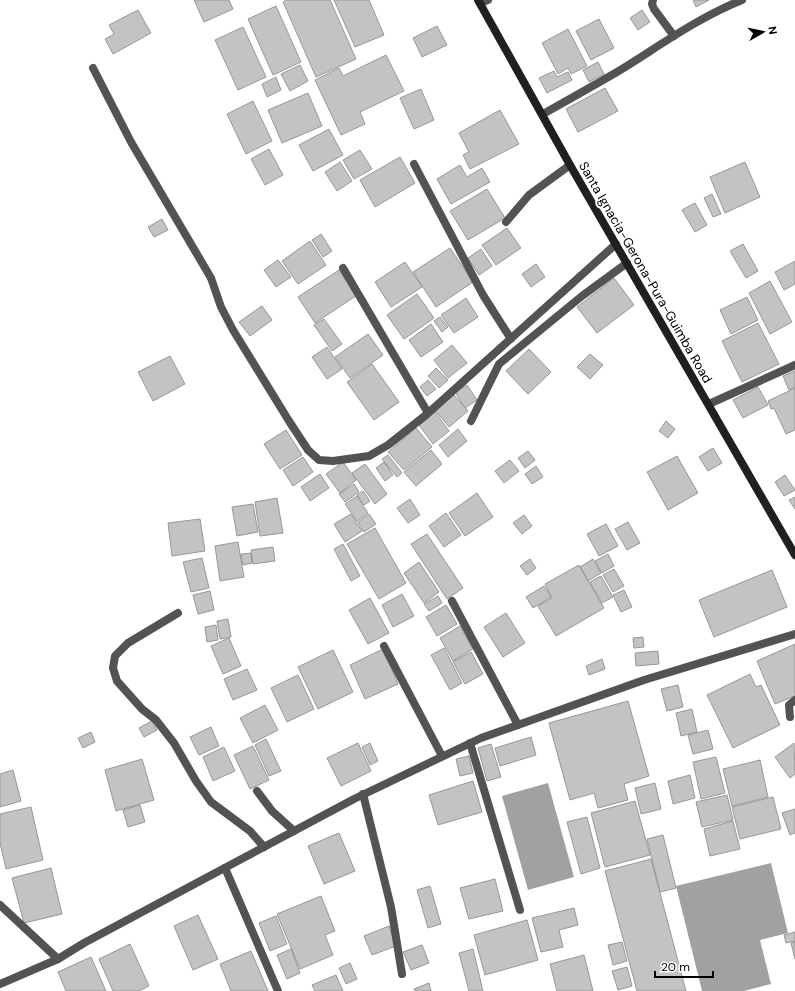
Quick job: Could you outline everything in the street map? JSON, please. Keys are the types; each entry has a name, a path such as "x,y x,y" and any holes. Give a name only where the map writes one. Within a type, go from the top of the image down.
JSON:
{"main road":[{"name":"Santa Ignacia-Gerona-Pura-Guimba Road","path":"482,1 570,165 795,555"}],"street":[{"path":"654,0 654,9 674,36"},
{"path":"543,114 617,72 674,36 721,9 742,0"},
{"path":"92,68 131,142 211,278 221,307 233,330 308,450 319,460 333,461 369,456 388,445 428,413 616,244"},
{"path":"414,164 487,301 511,339"},
{"path":"506,222 529,196 570,165"},
{"path":"471,421 499,364 582,296 627,263"},
{"path":"343,268 428,413"},
{"path":"709,404 795,364"},
{"path":"452,601 518,725"},
{"path":"178,613 128,643 115,656 113,668 117,681 142,709 156,720 174,743 196,781 211,802 250,832 264,847"},
{"path":"0,984 58,959 84,943 363,794 470,743 644,680 795,634"},
{"path":"384,646 442,756"},
{"path":"790,717 789,705 795,700"},
{"path":"470,743 520,910"},
{"path":"257,791 272,812 294,831"},
{"path":"363,794 391,907 402,974"},
{"path":"225,868 278,991"},
{"path":"0,905 58,959"}],"shaded area":[{"path":"548,783 574,877 528,890 502,796"},
{"path":"771,863 788,933 760,940 771,984 744,991 702,991 676,886"}],"building":[{"path":"194,0 229,0 233,9 204,22"},
{"path":"286,0 330,0 356,59 316,77 283,2"},
{"path":"334,0 369,0 384,35 355,47"},
{"path":"693,0 709,0 696,7"},
{"path":"276,6 301,62 273,75 248,19"},
{"path":"138,10 151,33 113,54 105,39 114,34 109,25"},
{"path":"642,10 650,22 638,30 630,18"},
{"path":"599,19 614,48 591,60 576,31"},
{"path":"437,26 447,45 422,57 413,38"},
{"path":"243,27 266,77 238,90 215,40"},
{"path":"568,29 587,66 571,74 568,68 558,74 542,43"},
{"path":"386,55 404,91 360,112 365,124 341,135 315,80 339,68 343,76"},
{"path":"598,62 604,74 589,82 583,70"},
{"path":"300,65 308,81 290,91 281,74"},
{"path":"554,71 557,77 568,72 572,80 547,93 539,78"},
{"path":"276,77 281,90 267,97 262,84"},
{"path":"605,88 618,111 578,132 566,109"},
{"path":"421,89 434,120 414,129 400,98"},
{"path":"308,93 322,126 282,143 268,110"},
{"path":"253,101 272,141 246,154 227,114"},
{"path":"500,110 519,144 470,169 463,155 469,152 459,133"},
{"path":"329,129 343,155 313,171 299,145"},
{"path":"269,149 283,175 265,185 251,159"},
{"path":"360,150 372,169 354,179 343,160"},
{"path":"400,157 415,183 375,207 360,180"},
{"path":"340,162 352,181 337,191 325,172"},
{"path":"745,162 760,197 725,213 710,177"},
{"path":"460,165 467,177 482,168 490,182 451,204 437,179"},
{"path":"487,189 505,218 468,240 450,211"},
{"path":"712,194 721,214 713,217 704,198"},
{"path":"695,203 707,225 695,232 682,210"},
{"path":"162,219 168,230 154,237 148,227"},
{"path":"507,228 521,248 496,265 482,245"},
{"path":"321,234 332,251 323,257 312,240"},
{"path":"310,241 326,265 298,284 282,261"},
{"path":"743,244 758,271 746,278 730,251"},
{"path":"450,248 473,282 436,307 413,272"},
{"path":"481,249 492,266 479,275 468,258"},
{"path":"278,260 291,277 276,287 264,270"},
{"path":"795,261 795,284 784,290 775,272"},
{"path":"405,262 422,287 391,307 375,282"},
{"path":"536,264 545,277 531,287 522,274"},
{"path":"339,270 356,296 315,323 298,297"},
{"path":"614,278 634,305 597,333 577,307"},
{"path":"770,281 792,322 770,334 749,293"},
{"path":"417,294 434,318 404,339 387,315"},
{"path":"747,297 758,320 731,334 720,310"},
{"path":"466,298 478,317 454,333 441,315"},
{"path":"262,306 272,320 250,336 239,322"},
{"path":"440,317 448,327 442,332 434,321"},
{"path":"324,319 342,344 332,351 314,325"},
{"path":"758,323 779,364 742,382 722,341"},
{"path":"431,324 443,342 421,357 409,340"},
{"path":"368,334 383,355 350,378 335,357"},
{"path":"452,345 467,363 448,378 434,360"},
{"path":"327,347 342,369 327,379 312,357"},
{"path":"529,349 551,372 528,394 506,371"},
{"path":"590,354 603,365 590,379 577,367"},
{"path":"170,356 185,384 153,401 138,372"},
{"path":"372,364 399,402 374,420 347,382"},
{"path":"436,368 448,380 439,388 428,376"},
{"path":"795,371 795,387 789,390 783,376"},
{"path":"428,380 436,389 427,396 420,387"},
{"path":"467,385 477,400 465,408 455,392"},
{"path":"758,387 768,405 743,418 733,400"},
{"path":"795,388 795,430 786,434 774,408 771,409 768,401"},
{"path":"454,395 468,411 449,427 435,410"},
{"path":"435,412 449,431 433,444 419,425"},
{"path":"666,421 675,429 668,438 659,431"},
{"path":"416,428 432,447 404,470 388,452"},
{"path":"458,429 467,441 448,457 439,445"},
{"path":"286,430 302,455 280,469 264,444"},
{"path":"713,448 722,463 708,471 699,457"},
{"path":"431,450 442,464 416,486 404,472"},
{"path":"528,451 535,460 525,468 518,458"},
{"path":"388,455 402,473 397,477 382,459"},
{"path":"677,456 698,493 668,510 647,472"},
{"path":"303,457 313,472 293,486 283,470"},
{"path":"510,460 519,471 504,483 495,471"},
{"path":"343,462 356,480 340,493 326,474"},
{"path":"384,462 393,475 385,481 376,468"},
{"path":"365,464 387,494 375,504 352,473"},
{"path":"536,466 543,477 532,484 525,474"},
{"path":"320,474 329,488 310,501 301,487"},
{"path":"785,475 795,490 784,496 775,482"},
{"path":"354,484 359,492 345,502 339,494"},
{"path":"363,491 370,501 364,505 357,495"},
{"path":"477,493 493,517 465,536 449,513"},
{"path":"357,496 368,513 357,521 345,504"},
{"path":"795,497 795,509 789,500"},
{"path":"277,498 283,533 260,536 255,502"},
{"path":"410,499 420,515 408,523 397,508"},
{"path":"253,504 258,532 237,536 232,507"},
{"path":"446,513 461,535 444,547 429,526"},
{"path":"351,514 362,531 345,542 334,524"},
{"path":"369,514 376,524 364,532 358,522"},
{"path":"524,515 532,526 522,534 513,523"},
{"path":"200,519 205,551 172,556 168,523"},
{"path":"628,522 640,543 627,550 615,529"},
{"path":"606,524 618,546 599,556 587,534"},
{"path":"375,528 406,583 379,599 347,544"},
{"path":"427,534 463,588 447,599 411,544"},
{"path":"238,542 244,577 220,581 215,546"},
{"path":"343,544 360,576 351,581 334,549"},
{"path":"273,547 275,561 253,564 251,550"},
{"path":"251,553 252,563 243,565 241,554"},
{"path":"608,554 614,566 602,573 595,561"},
{"path":"202,558 209,588 191,592 183,562"},
{"path":"530,559 536,568 527,575 520,566"},
{"path":"593,559 601,573 588,581 580,567"},
{"path":"419,562 439,592 424,603 404,573"},
{"path":"579,565 604,608 556,636 538,606 552,598 545,584"},
{"path":"614,569 624,586 613,592 603,575"},
{"path":"772,570 787,607 714,637 699,600"},
{"path":"601,576 613,597 602,603 590,582"},
{"path":"544,586 551,597 533,608 526,597"},
{"path":"624,590 632,607 621,612 613,595"},
{"path":"210,591 214,610 198,614 193,595"},
{"path":"402,594 414,616 393,627 382,605"},
{"path":"438,596 442,603 429,611 424,604"},
{"path":"370,598 389,633 368,644 349,610"},
{"path":"446,605 457,624 437,636 426,617"},
{"path":"506,613 525,643 503,657 484,627"},
{"path":"228,619 231,637 220,639 217,621"},
{"path":"216,625 218,640 207,642 205,627"},
{"path":"460,626 473,649 453,661 440,638"},
{"path":"643,637 644,647 634,648 633,638"},
{"path":"229,638 241,666 223,674 211,646"},
{"path":"795,644 795,696 775,704 757,661"},
{"path":"444,648 462,683 450,690 431,655"},
{"path":"383,649 398,684 365,699 350,665"},
{"path":"333,650 353,692 318,709 298,667"},
{"path":"658,651 659,664 636,666 635,653"},
{"path":"471,652 483,674 465,684 453,662"},
{"path":"602,659 605,669 589,675 586,666"},
{"path":"247,669 257,690 233,700 224,679"},
{"path":"750,674 756,687 761,685 780,725 733,748 707,695"},
{"path":"298,675 314,709 287,722 271,688"},
{"path":"678,685 683,707 667,711 661,689"},
{"path":"628,701 649,776 624,784 628,800 598,808 594,793 570,800 549,723"},
{"path":"265,705 278,730 253,743 240,718"},
{"path":"692,709 697,732 681,736 676,713"},
{"path":"152,721 157,730 144,737 139,728"},
{"path":"211,727 219,746 199,755 190,737"},
{"path":"708,730 713,749 693,754 688,735"},
{"path":"91,732 95,742 83,748 78,738"},
{"path":"531,737 536,755 500,766 495,748"},
{"path":"266,739 281,771 269,776 255,745"},
{"path":"358,743 371,771 341,786 327,758"},
{"path":"370,743 378,761 370,765 362,747"},
{"path":"794,743 795,774 790,778 775,757"},
{"path":"491,744 501,777 487,781 478,748"},
{"path":"253,746 269,780 250,789 234,755"},
{"path":"224,747 235,771 213,781 203,757"},
{"path":"469,756 473,773 460,776 456,759"},
{"path":"716,757 725,793 701,799 693,762"},
{"path":"142,759 154,800 116,811 105,770"},
{"path":"760,760 768,797 732,806 723,769"},
{"path":"13,770 21,801 0,807 0,774"},
{"path":"690,775 695,798 673,804 668,781"},
{"path":"473,781 482,812 438,825 429,795"},
{"path":"655,783 661,809 641,814 635,788"},
{"path":"727,795 733,820 702,827 696,802"},
{"path":"773,797 781,829 740,839 732,807"},
{"path":"635,801 650,855 605,867 591,813"},
{"path":"140,805 145,822 128,827 123,810"},
{"path":"31,807 43,860 6,869 0,843 0,814"},
{"path":"795,809 795,833 790,835 782,813"},
{"path":"587,817 600,868 581,874 567,822"},
{"path":"733,821 740,849 710,856 704,829"},
{"path":"339,833 355,871 324,884 308,846"},
{"path":"663,835 676,888 660,892 647,839"},
{"path":"651,859 686,991 637,991 605,871"},
{"path":"51,868 62,914 24,923 12,878"},
{"path":"495,879 503,911 469,919 460,888"},
{"path":"430,886 441,924 428,928 417,890"},
{"path":"321,896 335,931 325,935 333,955 300,969 277,914"},
{"path":"574,908 578,925 559,930 563,947 541,952 532,918"},
{"path":"198,915 218,959 193,970 174,926"},
{"path":"276,916 287,944 270,951 259,923"},
{"path":"527,920 538,960 485,975 474,935"},
{"path":"389,926 396,946 372,955 364,936"},
{"path":"795,932 795,941 786,943 784,935"},
{"path":"622,942 627,961 613,965 608,945"},
{"path":"795,942 795,959 791,943"},
{"path":"130,944 149,986 139,991 113,991 99,959"},
{"path":"422,945 429,963 411,970 403,952"},
{"path":"291,949 300,973 287,979 277,955"},
{"path":"473,949 483,991 469,991 459,953"},
{"path":"251,951 268,991 231,991 220,964"},
{"path":"584,955 593,991 557,991 550,964"},
{"path":"91,957 106,991 66,991 58,972"},
{"path":"350,963 357,979 346,984 339,968"},
{"path":"627,967 632,986 618,990 612,971"},
{"path":"336,975 343,991 315,991 312,985"},
{"path":"429,983 431,991 415,991 414,989"}]}
